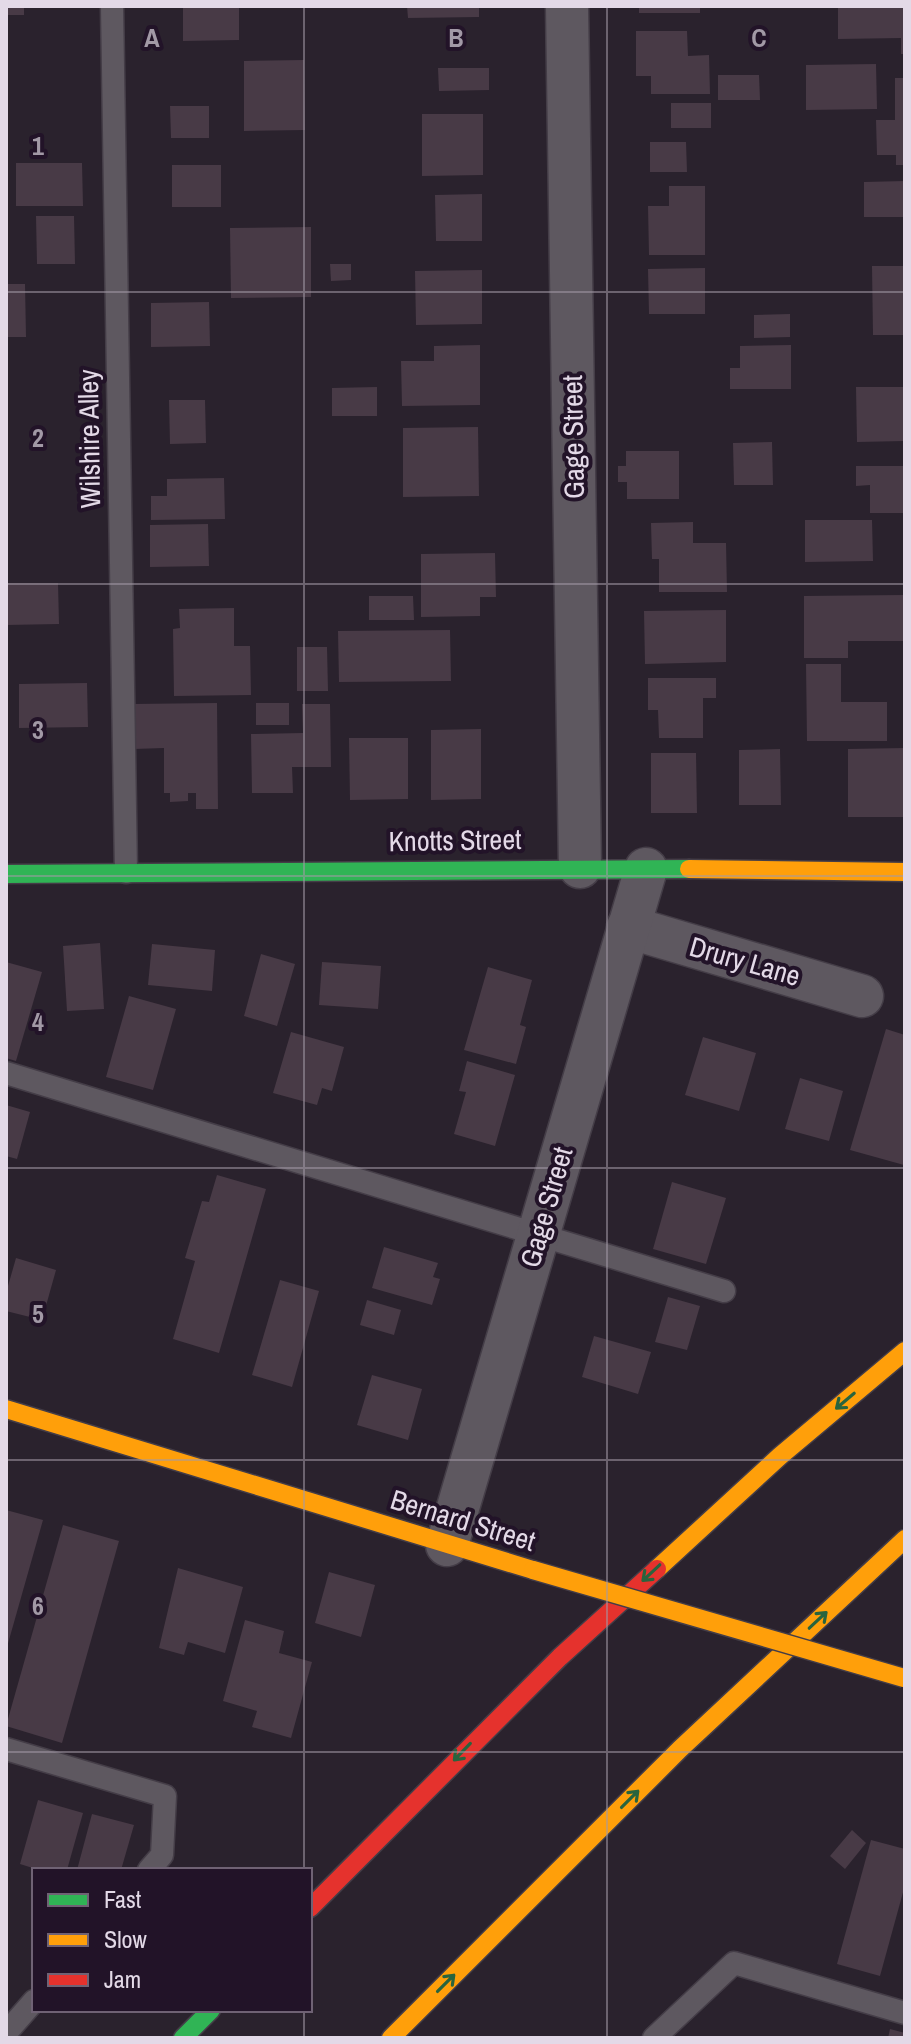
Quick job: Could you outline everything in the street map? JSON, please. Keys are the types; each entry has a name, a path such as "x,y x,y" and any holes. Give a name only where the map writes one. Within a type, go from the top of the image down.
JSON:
{"main road":[{"name":"Knotts Street","path":"6,874 580,867 905,872"},
{"path":"312,1906 560,1657 780,1456 905,1351"},
{"name":"Bernard Street","path":"6,1409 447,1545 905,1678"},
{"path":"391,2038 680,1749 905,1539"},
{"path":"183,2038 209,2012"}],"street":[{"name":"Gage Street","path":"567,6 580,867"},
{"name":"Gage Street","path":"447,1545 646,869"},
{"name":"Drury Lane","path":"628,927 862,996"}],"lane":[{"name":"Wilshire Alley","path":"112,6 126,872"},
{"path":"6,1073 724,1291"},
{"path":"6,1749 165,1796 162,1855 151,1868"},
{"path":"654,2038 734,1963 905,2013"},
{"path":"6,2033 32,2003"}],"building":[{"path":"6,6 24,6 24,15 6,15"},
{"path":"183,6 239,6 239,40 183,41"},
{"path":"407,6 479,6 479,17 408,18"},
{"path":"639,6 700,6 700,13 639,13"},
{"path":"838,6 905,6 905,54 901,54 901,38 838,39"},
{"path":"636,31 687,31 688,56 709,55 710,94 651,94 651,76 636,76"},
{"path":"304,60 305,130 244,131 244,61"},
{"path":"876,64 877,109 806,110 806,65"},
{"path":"438,68 489,68 489,90 439,91"},
{"path":"718,75 759,75 760,100 718,100"},
{"path":"895,78 905,78 905,165 896,165 896,155 877,155 876,120 895,120"},
{"path":"671,103 711,103 711,128 671,128"},
{"path":"170,106 209,106 209,138 171,138"},
{"path":"422,114 483,114 483,175 422,176"},
{"path":"650,142 686,142 687,172 650,172"},
{"path":"16,163 82,163 83,206 16,206"},
{"path":"172,165 221,165 221,207 172,207"},
{"path":"905,181 905,217 864,217 864,182"},
{"path":"669,186 705,186 705,255 649,255 648,206 669,206"},
{"path":"482,194 482,241 436,241 435,195"},
{"path":"36,216 74,216 75,264 37,264"},
{"path":"311,227 311,297 231,298 230,228"},
{"path":"330,264 351,264 351,280 331,281"},
{"path":"872,266 905,266 905,335 873,335"},
{"path":"705,268 705,314 649,314 648,269"},
{"path":"482,270 482,324 416,325 415,271"},
{"path":"6,284 25,284 26,337 6,337"},
{"path":"209,302 210,346 151,347 151,303"},
{"path":"790,314 790,337 754,338 754,315"},
{"path":"480,345 480,405 402,406 401,361 434,361 434,346"},
{"path":"791,345 791,389 730,389 730,368 740,368 740,346"},
{"path":"377,387 377,416 332,416 332,388"},
{"path":"856,387 905,387 905,441 857,442"},
{"path":"169,400 205,400 206,443 170,444"},
{"path":"478,427 479,496 403,497 403,428"},
{"path":"772,442 773,485 734,485 733,443"},
{"path":"626,451 679,451 679,499 627,499 627,482 618,482 618,466 626,466"},
{"path":"856,466 905,466 905,513 870,513 870,485 856,486"},
{"path":"224,478 225,519 151,520 151,496 167,496 167,479"},
{"path":"805,520 872,520 873,561 805,562"},
{"path":"693,522 693,543 726,543 727,592 659,592 659,559 652,559 651,523"},
{"path":"208,524 209,566 150,567 150,525"},
{"path":"495,553 496,597 480,597 480,616 421,617 421,554"},
{"path":"6,583 58,583 59,624 6,625"},
{"path":"904,595 905,641 848,641 848,658 804,658 804,596"},
{"path":"369,596 413,596 414,620 369,620"},
{"path":"234,608 234,646 250,646 251,695 174,696 173,629 180,628 179,609"},
{"path":"726,610 726,662 645,664 644,611"},
{"path":"450,630 451,681 339,682 338,631"},
{"path":"297,647 327,647 328,691 297,691"},
{"path":"806,664 841,664 841,702 887,702 887,741 807,741"},
{"path":"648,678 716,678 716,698 703,698 703,738 659,738 658,710 648,710"},
{"path":"87,683 88,727 19,728 19,684"},
{"path":"217,703 218,809 196,809 196,793 188,793 188,801 170,802 170,793 164,793 164,748 134,749 133,704"},
{"path":"256,703 289,703 289,725 256,725"},
{"path":"302,704 330,704 331,767 292,767 293,793 252,793 251,734 303,733"},
{"path":"481,729 481,799 431,800 431,730"},
{"path":"349,738 408,738 408,799 350,800"},
{"path":"905,748 905,817 848,817 848,749"},
{"path":"780,749 781,805 739,805 739,750"},
{"path":"651,753 696,753 697,813 651,813"},
{"path":"100,943 104,1009 67,1011 63,946"},
{"path":"152,944 215,950 212,991 148,985"},
{"path":"261,954 295,964 277,1026 244,1016"},
{"path":"6,962 42,972 16,1061 6,1058"},
{"path":"322,962 381,966 378,1009 319,1005"},
{"path":"488,967 532,980 520,1025 526,1027 516,1064 464,1050"},
{"path":"129,996 176,1009 153,1090 106,1077"},
{"path":"886,1029 905,1035 904,1165 850,1150"},
{"path":"291,1032 344,1047 332,1091 322,1088 317,1105 273,1093"},
{"path":"703,1037 756,1053 739,1111 685,1095"},
{"path":"467,1061 515,1075 495,1146 454,1134 466,1092 459,1091"},
{"path":"800,1078 843,1091 829,1141 785,1129"},
{"path":"6,1105 30,1112 17,1159 6,1156"},
{"path":"217,1175 266,1189 219,1353 173,1339 195,1261 185,1258 202,1201 209,1202"},
{"path":"672,1182 726,1198 706,1264 653,1249"},
{"path":"384,1247 438,1263 433,1277 440,1279 432,1305 372,1288"},
{"path":"16,1258 56,1270 42,1320 6,1311 6,1293"},
{"path":"280,1280 319,1291 292,1387 252,1375"},
{"path":"668,1297 700,1306 687,1350 655,1342"},
{"path":"367,1300 401,1310 394,1335 360,1325"},
{"path":"594,1336 651,1352 638,1394 582,1377"},
{"path":"372,1375 422,1389 408,1440 357,1425"},
{"path":"6,1510 43,1520 7,1647 6,1646"},
{"path":"63,1525 119,1541 62,1743 6,1726"},
{"path":"178,1568 243,1587 225,1653 188,1642 184,1655 159,1648"},
{"path":"329,1572 375,1585 361,1637 315,1623"},
{"path":"245,1620 284,1631 279,1653 312,1662 291,1738 252,1727 257,1711 223,1701"},
{"path":"38,1800 83,1813 68,1868 33,1868 20,1864"},
{"path":"92,1814 134,1825 122,1868 78,1868"},
{"path":"852,1830 866,1843 845,1869 830,1856"},
{"path":"871,1840 905,1849 905,1885 880,1976 837,1964"},
{"path":"890,2029 905,2033 905,2038 888,2038"}],"traffic: fast":[{"path":"6,874 689,869"},
{"path":"183,2038 209,2012"}],"traffic: slow":[{"path":"689,869 905,872"},
{"path":"657,1569 780,1456 905,1351"},
{"path":"6,1409 533,1570"},
{"path":"391,2038 680,1749 905,1539"},
{"path":"533,1570 904,1678"}],"traffic: jam":[{"path":"312,1906 560,1657 657,1569"}]}
